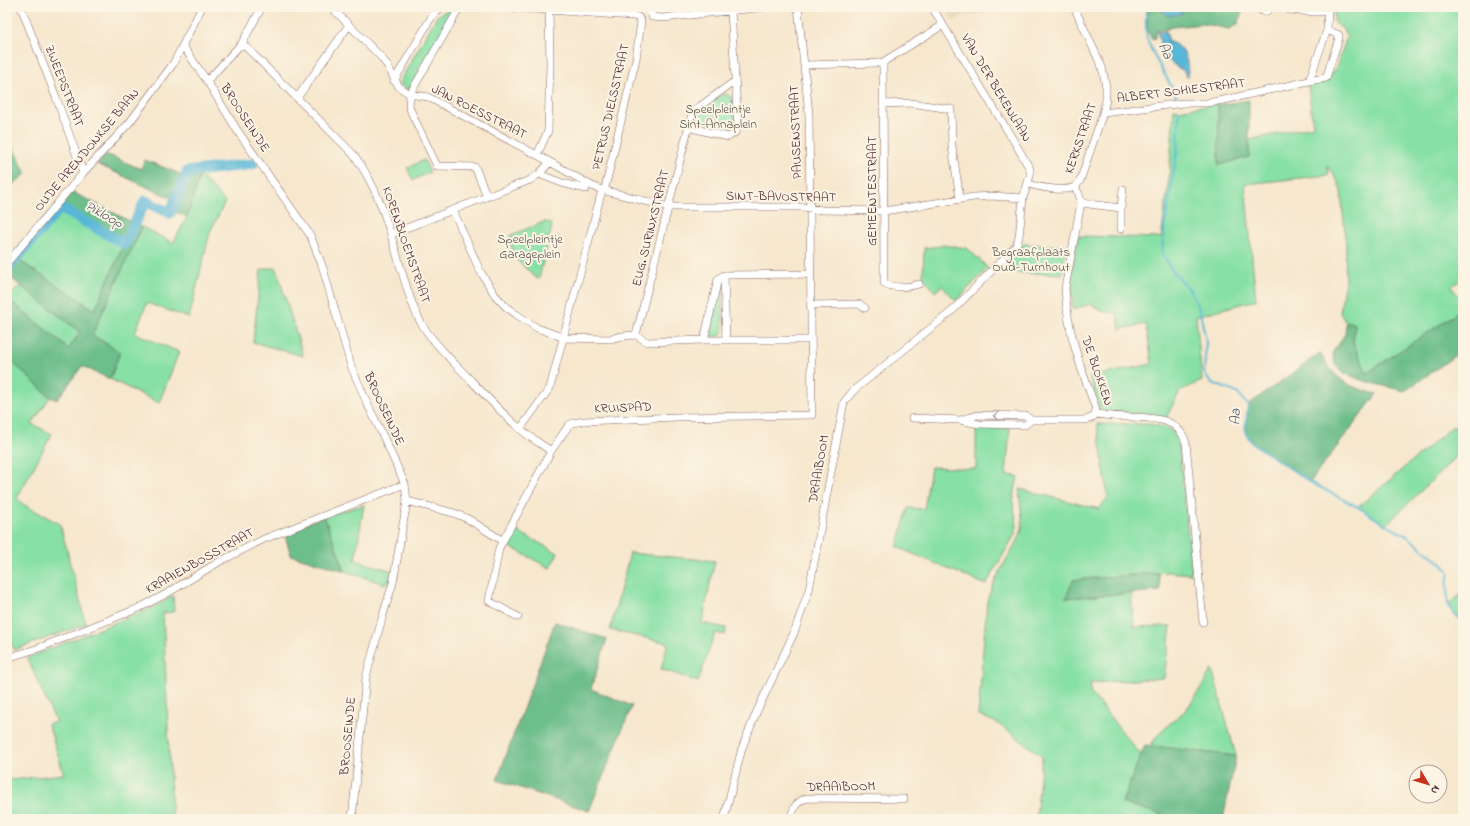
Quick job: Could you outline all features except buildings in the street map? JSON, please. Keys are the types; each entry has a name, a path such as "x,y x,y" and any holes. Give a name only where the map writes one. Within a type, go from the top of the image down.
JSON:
{"street":[{"name":"ZWEEPSTRAAT","path":"21,7 56,97 83,173"},
{"name":"OUDE ARENDONKSE BAAN","path":"7,262 83,173 130,122 173,64 184,46 202,7"},
{"path":"207,82 242,43 262,7"},
{"path":"331,7 380,56 387,65 398,87 410,94"},
{"path":"394,81 432,16 442,7"},
{"path":"460,7 410,94 409,106 437,166 475,167 488,196"},
{"path":"506,7 549,8 550,65 548,131 537,155"},
{"path":"650,7 652,17 662,18 764,7"},
{"name":"PAUSENSTRAAT","path":"798,7 809,114 810,340 812,415"},
{"name":"VAN DER BEKENLAAN","path":"932,7 1016,143 1030,170 1028,184"},
{"name":"KERKSTRAAT","path":"1028,184 1040,187 1068,189 1075,187 1080,181 1103,113 1106,100 1105,76 1074,7"},
{"path":"1259,7 1264,12 1271,7"},
{"path":"1280,7 1286,7 1289,10 1315,12 1328,9 1326,30 1309,81"},
{"name":"PETRUS DIELSSTRAAT","path":"520,429 550,388 602,190 605,188 636,59 641,21 638,17 549,8"},
{"path":"688,127 723,137 734,135 737,131 738,126 731,11"},
{"path":"297,98 349,25"},
{"path":"805,65 883,62 943,25"},
{"name":"ALBERT SOHIESTRAAT","path":"1103,113 1184,102 1224,100 1326,78 1339,38 1339,35 1326,30"},
{"name":"KORENBLOEMSTRAAT","path":"242,43 353,154 362,165 370,178 392,234 414,310 431,338 466,376 520,429 551,451"},
{"name":"BROOSEINDE","path":"184,46 236,130 310,235 322,265 351,366 405,484 407,501 393,583 366,678 352,819"},
{"name":"GEMEENTESTRAAT","path":"883,62 884,283 892,286 912,287 919,284"},
{"name":"EUG. SURINXSTRAAT","path":"636,335 691,117 696,110 735,81"},
{"name":"JAN ROESSTRAAT","path":"410,94 428,97 550,162"},
{"path":"883,104 910,103 951,109 952,146 960,199"},
{"path":"392,234 530,180 539,174 550,162"},
{"name":"SINT-BAVOSTRAAT","path":"550,162 592,186 602,190 669,207 803,207 810,209 884,210 991,196 1023,198"},
{"path":"539,174 562,183 586,189"},
{"name":"DRAAIBOOM","path":"724,819 742,748 757,711 794,633 809,590 844,402 854,390 951,312 1016,246 1019,238 1023,198 1028,184"},
{"name":"KERKSTRAAT","path":"1075,187 1079,194 1080,203"},
{"path":"1121,228 1123,189"},
{"path":"1080,203 1121,208"},
{"name":"DE BLOKKEN","path":"1080,203 1065,288 1069,325 1076,354 1095,406 1096,414 1159,419 1170,423 1183,435 1186,443 1203,622"},
{"path":"453,210 480,271 495,295 506,307 525,321 537,328 564,338 610,339 636,335 647,342 704,340 810,340"},
{"path":"704,340 718,279 724,275 810,274"},
{"path":"724,275 726,340"},
{"path":"810,305 859,304 865,308"},
{"path":"912,418 960,420 978,415 1026,416 1031,420 1084,420 1092,418 1096,414"},
{"name":"KRUISPAD","path":"518,617 489,601 498,555 503,541 551,451 569,425 573,423 676,417 812,415"},
{"name":"KRAAIENBOSSTRAAT","path":"7,658 39,648 139,608 166,594 217,563 264,539 405,484"},
{"path":"407,501 454,513 468,519 503,541"},
{"name":"DRAAIBOOM","path":"790,819 794,807 799,801 807,798 904,799"}],"shaded area":[{"path":"944,7 1026,7 963,16 953,22"}],"green space":[{"path":"1147,7 1158,7 1163,12 1183,12 1188,7 1245,7 1238,24 1229,29 1204,24 1172,27 1157,30 1155,33 1155,38 1152,39 1147,30"},
{"path":"1334,7 1463,7 1463,278 1451,287 1463,301 1463,309 1367,373 1353,343 1355,324 1350,322 1346,323 1340,313 1345,279 1346,245 1341,191 1337,180 1327,165 1329,175 1245,184 1256,300 1196,316 1202,381 1180,391 1166,418 1140,414 1104,412 1100,410 1090,377 1152,364 1146,324 1120,329 1117,313 1106,312 1090,304 1073,310 1071,275 1078,236 1161,238 1169,179 1174,109 1179,110 1218,103 1219,165 1249,157 1249,140 1313,126 1308,85 1324,82 1330,74 1335,71 1347,37 1342,28 1334,23"},
{"path":"456,9 409,90 401,85 400,81 437,16 447,10"},
{"name":"Speelpleintje Sint-Annaplein","path":"722,94 730,96 734,104 735,119 733,131 728,134 698,127 695,122 698,112"},
{"path":"1249,100 1249,157 1219,165 1218,105"},
{"path":"7,136 26,174 7,189"},
{"path":"106,154 141,169 145,160 188,177 192,172 200,175 187,217 169,209 173,199 97,164"},
{"path":"424,160 430,172 413,180 407,168"},
{"path":"200,175 225,202 210,232 189,318 147,303 135,333 179,352 159,403 110,379 120,352 92,335 142,227 173,243 187,217"},
{"path":"72,192 142,227 92,335 120,352 110,379 82,366 57,400 50,397 7,357 7,300 8,299 69,349 80,332 7,275 7,272 18,260 95,310 123,246 59,213 62,205"},
{"path":"59,213 123,246 95,310 18,260"},
{"name":"Speelpleintje Garageplein","path":"544,222 550,223 552,226 539,278 537,279 517,260 509,241 511,235"},
{"name":"Begraafplaats Oud-Turnhout","path":"1023,244 1066,246 1062,274 996,272"},
{"path":"942,245 967,248 988,268 956,301 942,286 935,292 923,277 924,248"},
{"path":"276,267 303,356 253,342 261,270"},
{"path":"722,281 723,331 720,336 713,337 708,332 720,282"},
{"path":"20,285 80,332 69,349 8,299"},
{"path":"1463,309 1463,350 1405,391 1356,378 1339,369 1335,364 1333,352 1345,334 1346,323 1350,322 1355,324 1353,343 1367,373"},
{"path":"1320,353 1331,370 1343,381 1350,385 1377,394 1310,482 1252,443 1245,432 1248,405"},
{"path":"7,357 50,397 32,424 52,434 17,498 24,505 60,524 86,624 14,650 7,630"},
{"path":"1097,424 1150,424 1168,428 1178,436 1192,574 1168,572 1073,580 1066,598 1131,593 1134,627 1171,626 1164,678 1091,683 1090,692 1141,755 1122,803 1178,819 1036,819 1042,756 997,723 978,715 987,601 997,576 1017,543 1020,535 1022,521 1020,489 1099,509 1108,497"},
{"path":"1453,426 1463,433 1463,450 1386,525 1358,507"},
{"path":"976,428 1010,428 1006,475 1018,476 1013,502 1017,526 1015,534 986,585 897,547 908,508 924,509 931,467 976,469"},
{"path":"364,505 355,560 393,571 391,580 385,584 345,571 324,516"},
{"path":"324,516 345,571 291,555 284,533"},
{"path":"515,530 558,553 550,568 508,546"},
{"path":"630,553 715,561 702,623 726,628 725,635 715,633 698,682 661,669 668,643 610,630"},
{"path":"1159,573 1160,591 1066,598 1073,580"},
{"path":"1463,592 1463,624 1448,606"},
{"path":"173,596 174,612 163,613 172,819 7,819 7,771 10,780 64,774 48,724 56,722 27,658 156,606"},
{"path":"555,622 607,639 591,689 632,706 589,811 497,780"},
{"path":"1212,669 1236,756 1150,746 1160,732 1186,710"},
{"path":"1145,745 1236,756 1223,819 1178,819 1122,803"}],"water":[{"path":"1158,7 1188,7 1179,14 1167,15"},
{"path":"1166,31 1169,42 1179,47 1185,55 1188,77 1183,70 1170,61 1161,47 1157,32"}],"waterway":[{"name":"Aa","path":"1146,7 1147,38 1157,62 1171,85 1178,101"},
{"name":"Aa","path":"1179,110 1178,145 1164,230 1162,253 1171,269 1191,291 1200,312 1206,341 1204,373 1210,382 1237,393 1248,405 1245,432 1252,443 1310,482 1358,507 1386,525 1407,536 1440,562 1449,572 1447,584 1448,606 1463,624"},
{"name":"Pikloop","path":"7,269 60,208 125,244 145,201 170,213 187,172 253,164"}]}
